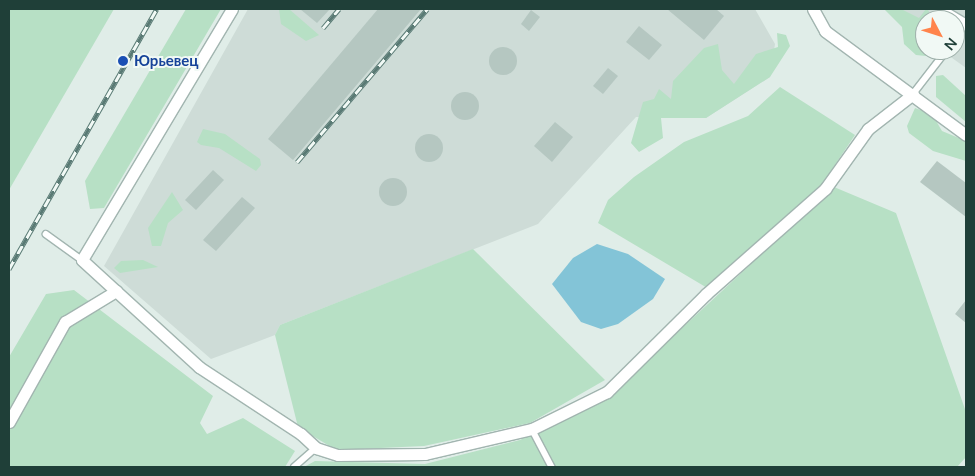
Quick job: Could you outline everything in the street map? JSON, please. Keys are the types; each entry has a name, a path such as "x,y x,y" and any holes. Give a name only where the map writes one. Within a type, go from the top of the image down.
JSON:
{"street":[{"path":"232,9 82,260 198,367 316,448 338,455 425,454 532,429 607,392 706,294 825,189 868,129 913,94"},
{"path":"814,9 825,31 913,94 966,135"},
{"path":"9,422 65,322 116,291"}],"lane":[{"path":"944,9 966,22"},
{"path":"913,94 940,60"},
{"path":"46,234 82,260"},
{"path":"532,429 552,467"},
{"path":"294,467 316,448"}],"shaded area":[{"path":"248,9 755,9 775,44 770,77 706,118 636,117 538,224 280,325 275,335 211,359 104,266"},
{"path":"887,9 966,9 966,68 955,60 965,60 965,10 915,10 915,30"}],"green space":[{"path":"9,9 114,9 9,190"},
{"path":"186,9 221,9 104,208 90,209 85,181"},
{"path":"279,9 289,9 319,35 306,41 281,24"},
{"path":"884,9 901,9 915,16 915,54 904,44 902,27"},
{"path":"777,33 786,35 790,46 770,77 706,118 661,118 663,138 639,152 631,143 643,102 654,99 659,89 671,99 673,81 704,48 718,44 722,70 734,84 756,54 778,47"},
{"path":"943,75 966,96 966,122 936,97 936,76"},
{"path":"780,87 855,135 818,190 709,289 598,223 608,200 634,177 684,142 748,116"},
{"path":"915,108 932,114 942,131 966,141 966,161 933,151 909,133 907,126"},
{"path":"203,129 225,134 260,159 261,165 256,171 219,148 201,145 197,142"},
{"path":"834,187 896,213 966,412 966,457 957,467 304,467 315,461 425,464 520,440 611,394"},
{"path":"172,192 183,210 168,223 161,246 152,246 148,228"},
{"path":"473,249 605,380 530,423 424,446 336,450 298,427 275,335 280,325"},
{"path":"143,260 158,267 120,273 114,268 121,261"},
{"path":"74,290 213,396 200,423 207,434 243,418 295,451 285,467 9,467 9,357 46,294"}],"water":[{"path":"597,244 628,254 665,279 653,299 618,324 601,329 581,322 552,284 573,258"}],"building":[{"path":"300,9 330,9 317,23"},
{"path":"378,9 421,9 293,160 268,139"},
{"path":"667,9 716,9 724,16 704,40"},
{"path":"531,10 540,17 529,31 521,24"},
{"path":"639,26 662,45 649,60 626,42"},
{"path":"503,47 513,51 517,61 513,71 503,75 493,71 489,61 493,51"},
{"path":"608,68 618,76 603,94 593,86"},
{"path":"465,92 475,96 479,106 475,116 465,120 455,116 451,106 455,96"},
{"path":"555,122 573,137 552,162 534,146"},
{"path":"429,134 439,138 443,148 439,158 429,162 419,158 415,148 419,138"},
{"path":"937,161 966,183 966,217 920,182"},
{"path":"213,170 224,180 196,210 185,200"},
{"path":"393,178 403,182 407,192 403,202 393,206 383,202 379,192 383,182"},
{"path":"242,197 255,208 216,251 203,240"},
{"path":"966,300 966,323 955,314"}],"railway":[{"path":"9,269 157,9"},
{"path":"323,28 339,9"},
{"path":"297,162 427,9"}],"place":[{"name":"Юрьевец","path":"123,61"}]}
